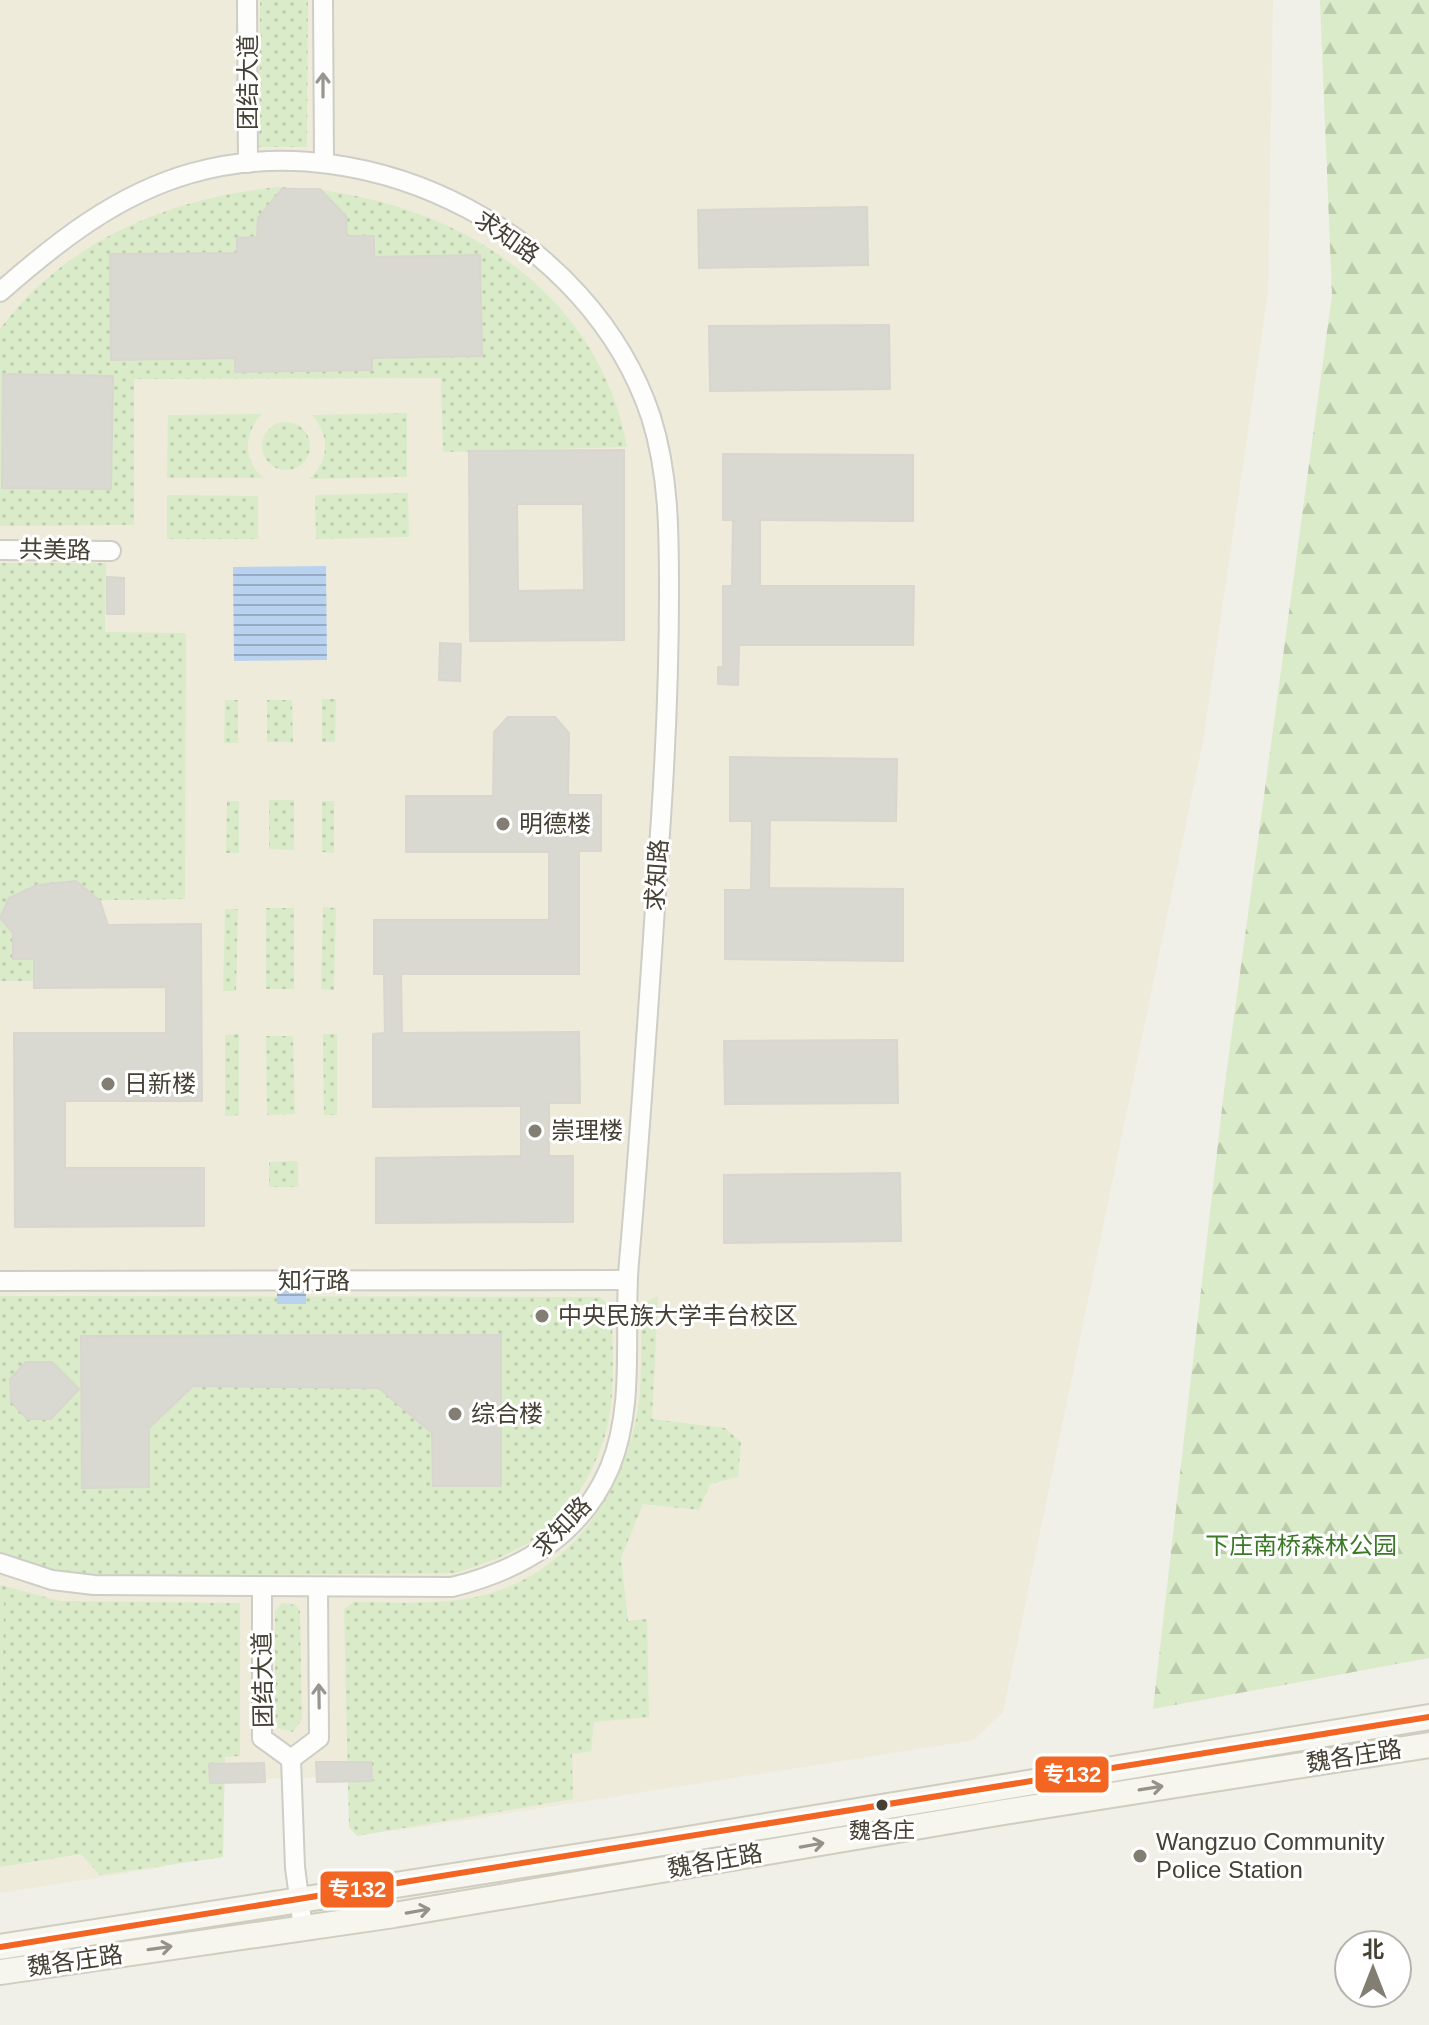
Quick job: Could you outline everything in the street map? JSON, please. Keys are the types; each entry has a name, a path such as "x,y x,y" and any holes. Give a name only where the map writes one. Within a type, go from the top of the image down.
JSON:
{"main road":[{"name":"魏各庄路","path":"0,1947 1429,1717"},
{"name":"魏各庄路","path":"0,1972 303,1928 1429,1745"}],"street":[{"name":"团结大道","path":"247,0 248,163"},
{"path":"323,0 324,163"},
{"name":"求知路","path":"0,292 89,220 142,192 188,174 248,163 324,163 375,172 425,188 487,218 538,257 578,298 631,369 650,415 663,462 668,512 669,700 627,1280 620,1432 610,1468 590,1501 562,1533 518,1566 497,1576 452,1587 94,1585 52,1580 0,1563"},
{"name":"共美路","path":"0,550 111,551"},
{"name":"知行路","path":"0,1281 627,1280"},
{"name":"团结大道","path":"262,1587 262,1738 291,1759"},
{"name":"团结大道","path":"291,1759 319,1738 318,1588"},
{"name":"团结大道","path":"291,1759 303,1928"}],"shaded area":[{"name":"中央民族大学丰台校区","path":"0,0 1273,0 1268,292 1203,741 1003,1712 974,1740 396,1831 365,1775 215,1781 165,1867 0,1893"}],"green space":[{"path":"260,0 308,0 307,147 259,147"},
{"name":"下庄南桥森林公园","path":"1320,0 1429,0 1429,1658 1153,1709 1224,1091 1332,295"},
{"path":"277,187 336,192 395,206 450,227 500,256 545,292 582,336 610,388 627,447 443,452 441,378 134,379 134,525 0,526 0,329 27,298 57,271 123,229 159,213 197,202"},
{"path":"407,413 407,477 309,479 321,464 325,448 322,431 312,415"},
{"path":"262,414 251,430 248,447 252,463 263,478 167,478 168,415"},
{"path":"286,422 303,429 310,446 303,463 286,470 269,463 262,446 269,429"},
{"path":"408,493 409,537 316,539 315,495"},
{"path":"167,495 258,496 258,539 167,539"},
{"path":"0,563 106,563 105,632 186,633 185,899 49,901 48,981 0,981"},
{"path":"322,699 336,699 335,742 322,742"},
{"path":"225,700 238,700 238,743 224,743"},
{"path":"267,700 292,700 293,742 267,742"},
{"path":"269,800 294,800 294,850 269,849"},
{"path":"227,801 239,801 239,853 226,853"},
{"path":"322,801 334,801 334,853 322,852"},
{"path":"323,907 336,908 334,990 321,989"},
{"path":"266,908 294,908 294,989 266,989"},
{"path":"225,909 238,909 236,991 223,991"},
{"path":"239,1034 239,1115 225,1116 225,1035"},
{"path":"323,1034 337,1034 337,1115 324,1115"},
{"path":"266,1036 293,1036 295,1114 267,1115"},
{"path":"298,1161 298,1187 269,1187 269,1162"},
{"path":"0,1296 600,1297 612,1308 610,1412 601,1449 592,1468 558,1519 519,1548 455,1573 54,1577 0,1557"},
{"path":"658,1296 652,1419 725,1428 741,1442 738,1477 710,1484 699,1510 643,1504 621,1558 628,1621 647,1619 649,1717 594,1722 591,1751 572,1754 573,1799 357,1836 349,1827 344,1609 354,1602 438,1602 488,1594 544,1568 567,1549 604,1501 629,1445 639,1402 642,1311 644,1303"},
{"path":"0,1585 60,1601 240,1603 240,1756 225,1757 223,1857 100,1875 81,1854 0,1867"},
{"path":"0,1600 4,1600 0,1850"},
{"path":"282,1603 296,1605 300,1611 302,1719 293,1732 278,1728 275,1719 275,1611"}],"water":[{"path":"326,566 327,660 234,661 233,567"},
{"path":"277,1270 306,1270 306,1304 277,1304"}],"building":[{"path":"282,189 320,189 346,216 347,236 374,236 374,257 480,255 482,356 372,358 372,370 235,372 235,358 111,360 110,254 237,253 237,238 257,237 258,218"},
{"path":"867,207 868,265 699,268 698,210"},
{"path":"889,325 890,389 710,391 709,326"},
{"path":"3,374 113,376 111,489 2,488"},
{"path":"624,450 624,640 470,641 469,451","holes":["517,504 583,504 584,590 518,591"]},
{"path":"723,454 913,455 913,521 760,520 760,586 914,586 913,645 739,645 738,685 718,684 718,667 723,667 723,586 732,586 733,520 723,520"},
{"path":"107,577 124,578 124,614 107,614"},
{"path":"440,643 461,644 460,681 439,680"},
{"path":"508,717 555,717 569,733 568,795 601,795 601,851 579,851 579,974 401,974 402,1033 579,1032 580,1103 549,1103 549,1156 573,1156 573,1222 376,1223 376,1158 521,1156 521,1106 373,1107 373,1034 385,1033 384,974 374,974 374,920 549,920 549,852 406,852 406,796 493,796 494,732"},
{"path":"730,757 897,759 896,821 770,820 769,888 903,889 903,961 725,959 725,890 751,890 752,821 730,821"},
{"name":"日新楼","path":"76,881 100,901 108,925 201,924 202,1101 65,1101 65,1168 204,1168 204,1226 15,1227 14,1033 166,1033 166,987 34,988 34,959 13,959 13,933 0,918 9,898 37,885"},
{"path":"897,1040 898,1103 725,1104 724,1041"},
{"path":"900,1173 901,1241 724,1243 724,1175"},
{"name":"综合楼","path":"501,1335 501,1486 433,1486 432,1433 379,1388 193,1386 149,1428 149,1487 82,1488 81,1336"},
{"path":"26,1362 52,1362 79,1389 51,1419 27,1419 11,1401 10,1379"},
{"path":"316,1762 371,1762 372,1781 317,1782"},
{"path":"264,1763 265,1782 210,1783 209,1764"}],"transit line":[{"name":"专132","path":"0,1947 1429,1717"}],"place":[{"name":"明德楼","path":"503,824"},
{"name":"日新楼","path":"108,1084"},
{"name":"崇理楼","path":"535,1131"},
{"name":"中央民族大学丰台校区","path":"542,1316"},
{"name":"综合楼","path":"455,1414"},
{"name":"魏各庄","path":"882,1805"},
{"name":"Wangzuo Community Police Station","path":"1140,1856"}]}
